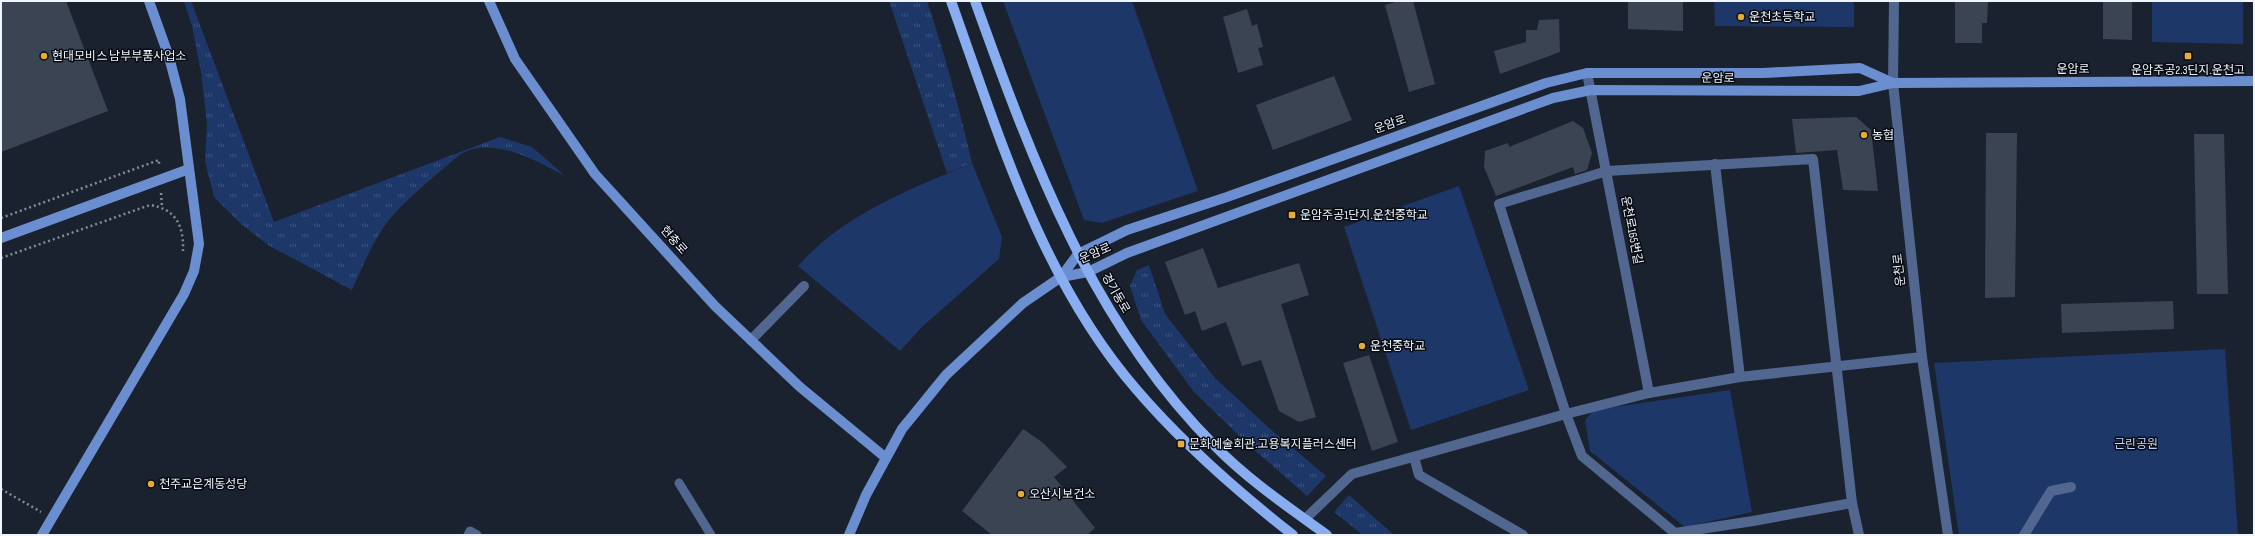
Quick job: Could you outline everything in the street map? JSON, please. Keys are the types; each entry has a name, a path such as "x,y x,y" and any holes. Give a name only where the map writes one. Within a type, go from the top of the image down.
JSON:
{"main road":[{"path":"951,1 1008,161 1028,211 1061,277 1097,337 1135,389 1173,430 1214,470 1293,535"},
{"name":"경기동로","path":"975,1 1033,158 1078,254 1111,313 1140,356 1176,404 1214,446 1254,481 1326,535"}],"street":[{"path":"42,535 187,288 194,270 199,244 178,92 169,57 149,1"},
{"name":"현충로","path":"490,1 515,59 595,174 715,306 800,387 886,458"},
{"name":"운천로","path":"1894,1 1893,83 1922,356 1948,535"},
{"name":"운암로","path":"1061,277 1078,254 1127,230 1546,83 1588,73 1763,73 1860,68 1893,83"},
{"name":"운천로165번길","path":"1588,73 1649,393"},
{"name":"운암로","path":"1061,277 1088,272 1134,250 1553,98 1591,90 1859,91 1893,83 2254,81"},
{"path":"1852,503 1675,534 1582,456 1566,414 1499,204 1607,171 1813,159 1838,366 1852,503 1859,535"},
{"path":"1715,164 1740,377"},
{"path":"1,238 189,169"},
{"path":"849,535 866,495 902,429 946,376 1023,303 1061,277"},
{"path":"751,340 804,286"},
{"path":"1305,519 1352,474 1566,414 1649,393 1740,377 1922,356"},
{"path":"1414,457 1420,475 1523,535"},
{"path":"2024,535 2051,491 2071,487"}],"lane":[{"path":"679,483 711,535"},
{"path":"468,535 470,531 477,535"}],"path":[{"path":"1,218 159,160"},
{"path":"1,258 150,205 162,207 178,221 182,232 182,255"},
{"path":"1,490 42,513"},
{"path":"39,518 46,506"}],"green space":[{"path":"184,1 191,1 274,222 500,137 532,147 565,176 532,159 497,148 473,149 465,152 453,160 424,185 393,215 375,241 352,290 268,245 241,224 214,197 205,161 207,124 201,72 192,26"},
{"path":"889,1 927,1 940,41 972,163 947,173"},
{"path":"1003,1 1132,1 1198,191 1102,223 1084,220"},
{"path":"1714,1 1854,1 1854,27 1715,26"},
{"path":"2152,1 2243,1 2243,44 2152,42"},
{"path":"972,163 1002,237 999,259 923,326 900,351 798,266 835,232 856,218 925,183"},
{"path":"1459,186 1529,390 1411,430 1344,227"},
{"path":"1149,265 1165,314 1215,378 1269,428 1326,476 1307,496 1250,446 1194,392 1141,320 1130,286 1137,270"},
{"name":"근린공원","path":"2225,349 2238,535 1959,535 1934,363"},
{"path":"1730,390 1752,512 1685,527 1590,451 1585,420 1594,410"},
{"path":"1349,495 1394,535 1363,535 1334,512"}],"building":[{"name":"현대모비스 남부부품사업소","path":"1,1 66,1 108,111 1,152"},
{"path":"1399,1 1413,1 1435,84 1409,92 1385,5"},
{"path":"1628,1 1683,1 1683,31 1628,29"},
{"path":"1955,1 1988,1 1987,23 1982,23 1982,43 1955,43"},
{"path":"2103,1 2132,1 2132,40 2103,39"},
{"path":"1247,9 1252,26 1257,24 1263,47 1258,48 1263,65 1238,73 1223,17"},
{"path":"1559,19 1560,52 1500,74 1494,51 1526,42 1526,30 1537,30 1539,20"},
{"path":"1334,76 1352,120 1273,150 1256,105"},
{"path":"1856,117 1871,130 1878,191 1843,190 1837,150 1796,153 1792,119"},
{"path":"1573,121 1583,128 1592,153 1587,170 1575,174 1573,167 1496,196 1484,167 1485,151 1508,143 1509,147"},
{"path":"1986,133 2017,133 2015,297 1985,298"},
{"path":"2194,134 2224,134 2228,294 2197,294"},
{"path":"1203,248 1218,288 1299,263 1309,295 1281,304 1316,417 1299,422 1279,411 1261,360 1242,366 1226,322 1202,331 1195,311 1185,315 1165,262"},
{"path":"2173,301 2174,329 2062,333 2061,304"},
{"path":"1369,355 1398,442 1372,451 1343,363"},
{"name":"오산시보건소","path":"1023,429 1042,442 1067,467 1054,477 1095,528 1087,535 992,535 962,511"}],"place":[{"name":"운천초등학교","path":"1741,17"},
{"name":"현대모비스 남부부품사업소","path":"44,56"},
{"name":"운암주공2.3딘지.운천고","path":"2188,56"},
{"name":"농협","path":"1864,135"},
{"name":"운암주공1단지.운천중학교","path":"1292,215"},
{"name":"운천중학교","path":"1362,346"},
{"name":"문화예술회관.고용복지플러스센터","path":"1181,444"},
{"name":"천주교은계동성당","path":"151,484"},
{"name":"오산시보건소","path":"1021,494"}]}
